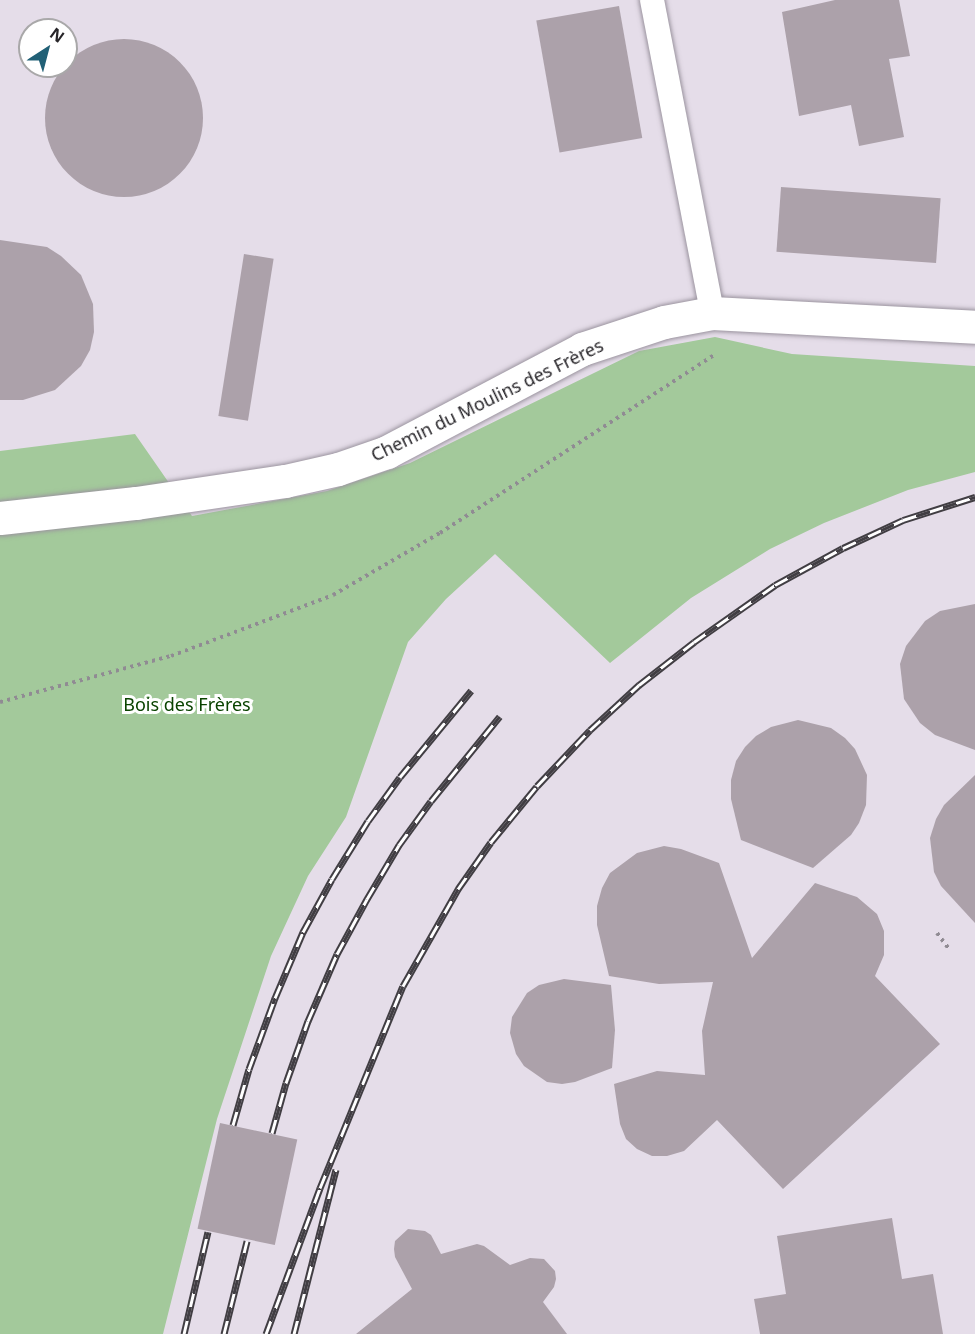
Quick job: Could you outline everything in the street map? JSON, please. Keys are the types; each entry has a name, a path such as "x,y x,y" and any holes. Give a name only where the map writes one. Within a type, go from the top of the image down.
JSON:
{"street":[{"name":"Chemin du Moulins des Frères","path":"0,518 135,503 285,481 338,469 387,452 582,349 664,322 712,313 975,327"}],"lane":[{"path":"652,0 712,313"}],"path":[{"path":"0,702 171,656 333,595 440,532 720,351"},
{"path":"938,933 950,950"}],"green space":[{"name":"Bois des Frères","path":"715,337 792,354 975,366 975,472 908,490 824,523 770,549 691,598 610,663 495,554 446,599 408,642 346,817 308,876 271,956 217,1119 163,1334 0,1334 0,451 135,434 192,516 327,491 410,463 639,351"}],"building":[{"path":"835,0 899,0 910,56 889,59 904,137 859,146 851,105 799,116 782,12"},
{"path":"619,6 642,138 560,153 536,21"},
{"path":"109,40 139,40 168,52 190,74 202,103 202,133 190,162 168,184 139,196 109,196 80,184 58,162 46,133 46,103 56,78 78,78 78,54"},
{"path":"781,187 941,198 936,263 776,252"},
{"path":"0,240 47,247 61,256 81,275 93,304 94,332 90,350 81,366 55,390 23,400 0,400"},
{"path":"244,254 274,259 248,421 218,416"},
{"path":"975,604 975,750 935,735 920,723 904,699 900,664 906,646 925,621 940,611"},
{"path":"798,720 831,728 845,738 855,749 867,775 866,805 859,823 851,835 813,868 741,840 731,799 731,780 736,761 745,747 756,736 771,727"},
{"path":"975,775 975,923 941,886 934,872 930,838 936,819 944,805"},
{"path":"664,846 681,849 719,863 752,958 815,883 857,897 877,914 884,931 884,955 875,976 940,1044 783,1189 717,1120 684,1151 667,1156 652,1156 637,1149 626,1139 620,1124 614,1084 657,1071 705,1075 702,1031 713,982 659,984 609,976 597,925 597,906 602,888 610,873 637,853"},
{"path":"564,979 611,985 615,1030 612,1068 575,1082 562,1084 547,1082 524,1066 516,1054 510,1033 512,1017 527,993 539,985"},
{"path":"220,1123 297,1139 275,1245 198,1229"},
{"path":"892,1218 902,1279 933,1274 943,1334 760,1334 754,1299 786,1294 777,1236"},
{"path":"408,1229 425,1231 431,1235 441,1254 477,1244 484,1246 510,1265 530,1258 544,1259 555,1271 556,1279 554,1287 543,1302 567,1334 356,1334 412,1289 395,1257 394,1249 395,1241"}],"railway":[{"path":"266,1334 320,1188 403,986 458,889 491,842 537,786 590,730 639,685 694,642 775,585 843,548 903,520 975,497"},
{"path":"233,1125 249,1069 275,998 303,932 332,879 368,821 400,777 471,691"},
{"path":"272,1133 286,1083 308,1021 337,954 367,899 399,845 431,801 500,716"},
{"path":"294,1334 336,1169"},
{"path":"184,1334 208,1232"},
{"path":"224,1334 247,1241"}]}
